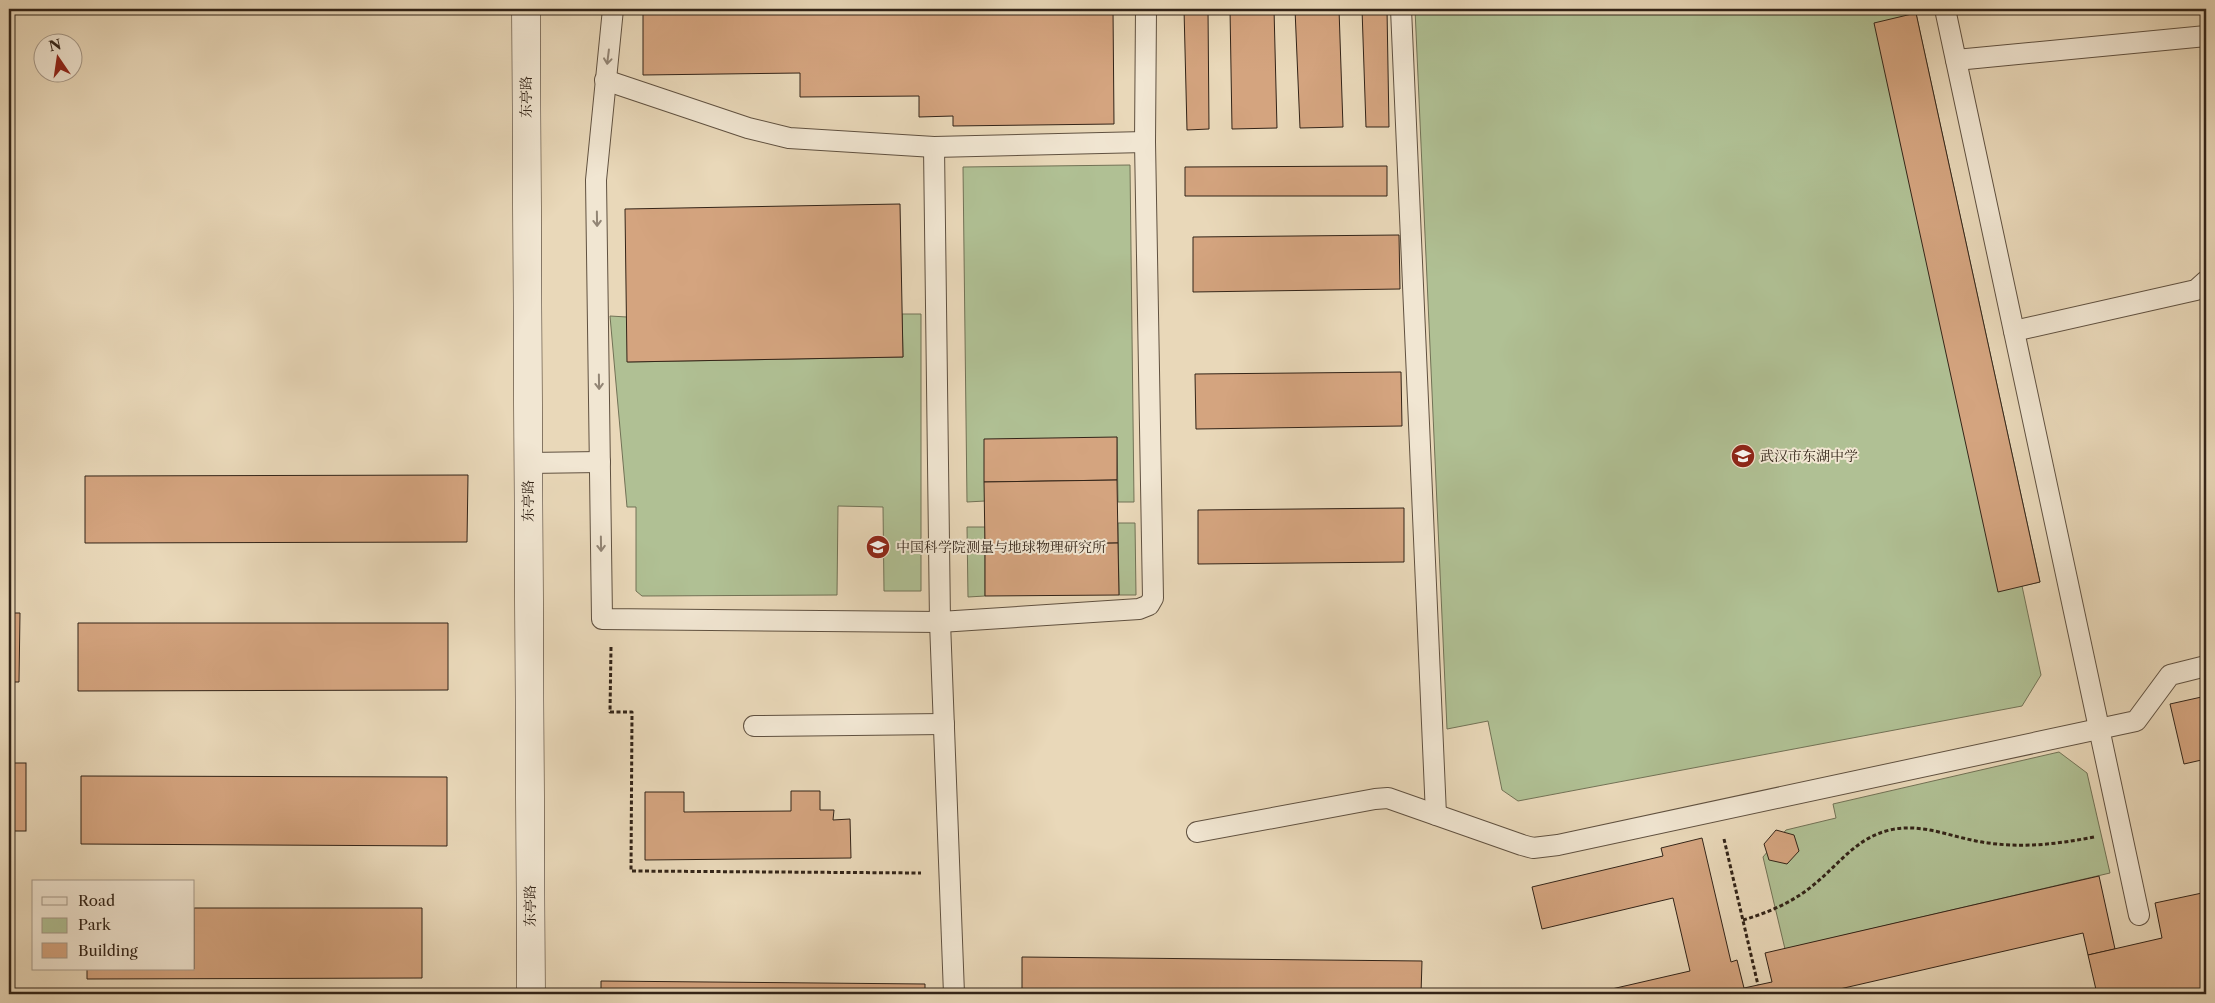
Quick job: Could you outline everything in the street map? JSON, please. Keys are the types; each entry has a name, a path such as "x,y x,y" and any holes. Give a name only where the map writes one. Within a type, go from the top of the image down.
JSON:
{"street":[{"name":"东亭路","path":"526,9 531,994"}],"lane":[{"path":"613,9 596,180 602,619 940,622 1139,609 1152,602 1154,583 1146,142 1146,9"},
{"path":"1401,9 1436,815"},
{"path":"1945,9 2139,915"},
{"path":"1956,60 2206,36"},
{"path":"605,80 748,128 789,138 934,147 1146,142"},
{"path":"934,147 940,622 954,994"},
{"path":"2014,331 2196,290 2206,281"},
{"path":"528,464 600,462"},
{"path":"1197,832 1388,798 1503,840 1533,848 1558,845 2136,721 2170,675 2206,666"},
{"path":"754,726 944,724"}],"path":[{"path":"611,619 610,712 632,712 631,871 950,874"},
{"path":"1717,812 1758,985"},
{"path":"1743,920 1782,906 1805,892 1850,849 1863,840 1889,830 1903,828 1938,831 1966,840 1990,844 2037,846 2122,832"}],"green space":[{"path":"1415,9 1915,9 2040,582 2022,586 2041,675 2022,706 1518,801 1502,790 1488,721 1447,729"},
{"path":"1130,165 1134,502 1118,502 1117,437 985,501 967,502 963,167"},
{"path":"902,314 921,314 921,591 884,591 883,507 838,506 837,595 642,596 636,591 636,507 627,507 610,316 627,317 628,362 903,357"},
{"path":"1118,523 1135,523 1136,595 1119,595"},
{"path":"967,527 985,527 985,596 968,597"},
{"path":"2059,752 2087,773 2110,873 1785,949 1763,857 1786,830 1836,818 1833,804"}],"building":[{"path":"643,9 1113,9 1114,124 953,126 953,116 919,117 919,96 800,97 800,73 643,75"},
{"path":"1184,9 1208,9 1209,129 1187,130"},
{"path":"1230,9 1274,9 1277,128 1232,129"},
{"path":"1295,9 1339,9 1343,127 1300,128"},
{"path":"1362,9 1387,9 1389,127 1366,127"},
{"path":"1916,13 2040,582 1998,592 1874,23"},
{"path":"1387,166 1387,196 1185,196 1185,167"},
{"path":"900,204 903,357 627,362 625,209"},
{"path":"1399,235 1400,289 1193,292 1193,237"},
{"path":"1401,372 1402,426 1196,429 1195,374"},
{"path":"1117,437 1117,480 984,482 984,439"},
{"path":"468,475 467,542 85,543 85,476"},
{"path":"1117,480 1118,543 985,545 984,482"},
{"path":"1404,508 1404,562 1198,564 1198,510"},
{"path":"1118,543 1119,595 985,596 985,545"},
{"path":"9,613 20,613 19,682 9,682"},
{"path":"78,623 448,623 448,690 78,691"},
{"path":"2206,696 2206,759 2184,764 2170,704"},
{"path":"9,763 26,763 26,831 9,831"},
{"path":"81,776 447,777 447,846 81,844"},
{"path":"791,791 820,791 820,810 834,810 833,820 850,819 851,858 645,860 645,792 684,792 684,812 791,811"},
{"path":"1776,830 1794,835 1799,851 1787,864 1769,860 1764,844"},
{"path":"1702,838 1731,962 1737,960 1744,988 1772,982 1765,953 2099,876 2115,949 2088,955 2083,933 1818,994 1590,994 1690,971 1673,898 1542,929 1532,887 1663,856 1661,848"},
{"path":"2202,893 2206,911 2206,994 2097,994 2088,955 2162,938 2155,903"},
{"path":"195,908 422,908 422,978 87,979 87,970 195,970"},
{"path":"1022,957 1422,961 1421,994 1022,994"},
{"path":"601,981 925,984 925,994 601,994"}],"place":[{"name":"武汉市东湖中学","path":"1743,456"},
{"name":"中国科学院测量与地球物理研究所","path":"878,547"}]}
